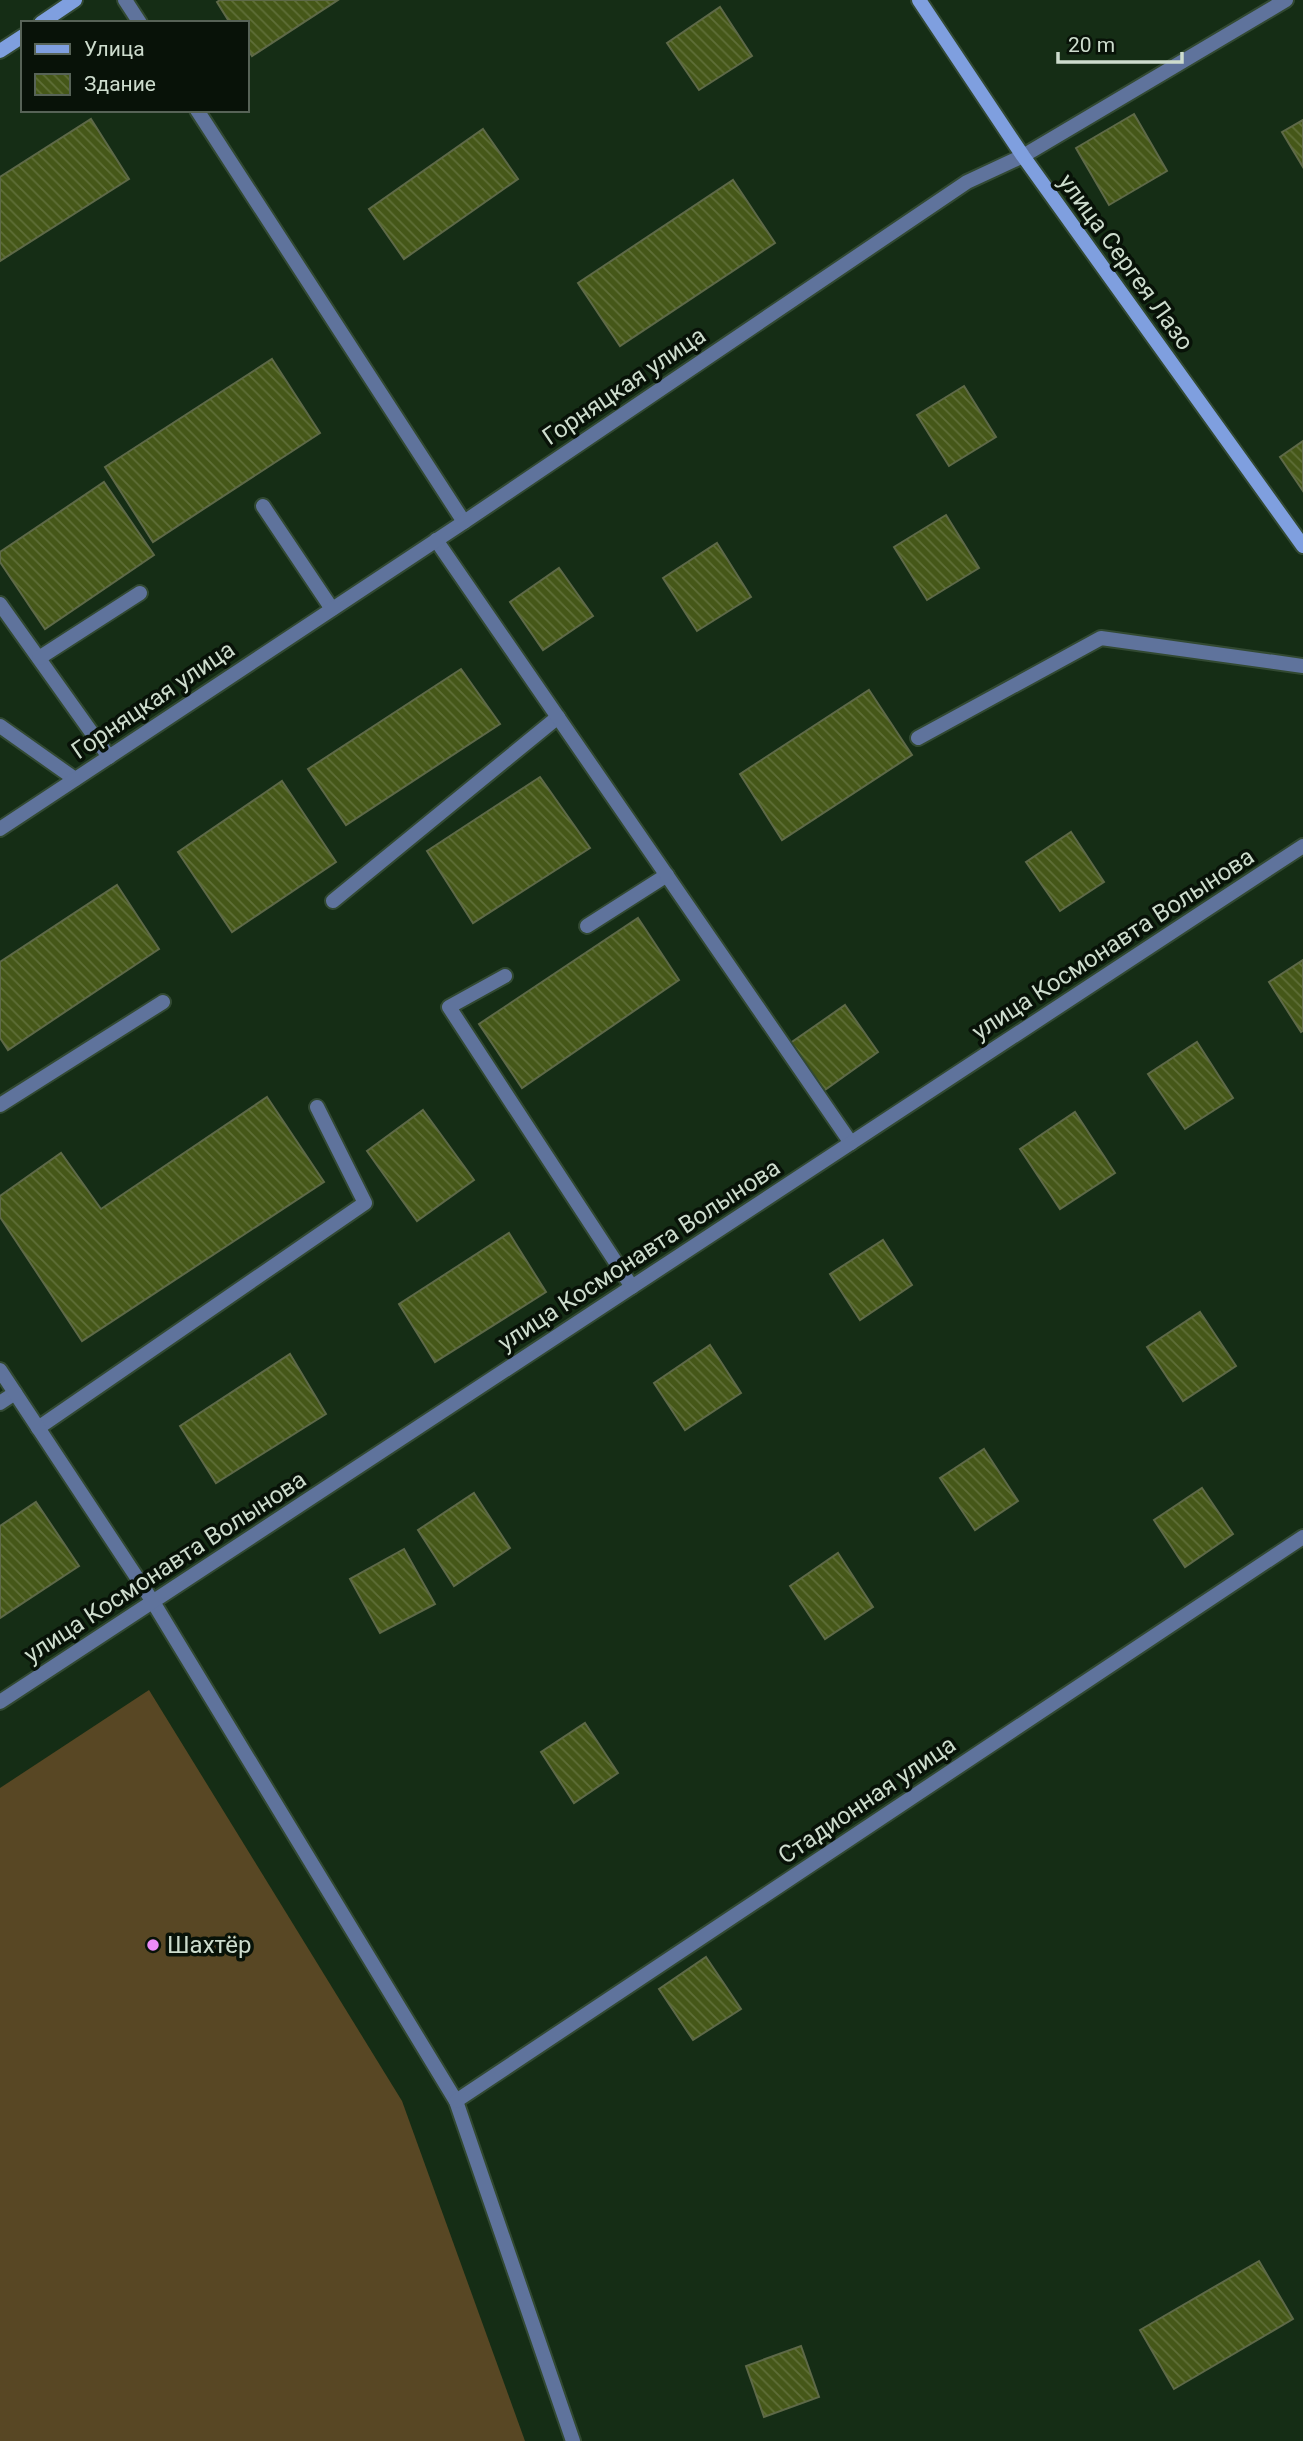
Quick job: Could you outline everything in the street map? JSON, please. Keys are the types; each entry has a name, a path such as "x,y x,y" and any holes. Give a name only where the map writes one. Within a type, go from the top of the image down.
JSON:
{"street":[{"path":"125,0 139,21"},
{"name":"улица Сергея Лазо","path":"919,0 1023,156 1303,546"},
{"name":"Горняцкая улица","path":"0,829 464,522 967,182 1023,156 1286,0"},
{"path":"43,21 67,2"},
{"path":"0,51 21,37"},
{"path":"198,112 464,522"},
{"path":"263,506 332,609"},
{"path":"436,540 851,1143"},
{"path":"38,658 140,593"},
{"path":"0,604 109,757"},
{"path":"918,738 1101,638 1303,666"},
{"path":"333,901 558,718"},
{"path":"0,726 75,779"},
{"name":"улица Космонавта Волынова","path":"0,1702 1303,846"},
{"path":"587,926 667,875"},
{"path":"505,976 449,1007 632,1287"},
{"path":"0,1105 163,1002"},
{"path":"38,1428 365,1203 317,1107"},
{"path":"0,1370 153,1602 456,2101 573,2441"},
{"path":"0,1403 15,1393"},
{"name":"Стадионная улица","path":"456,2101 1303,1537"}],"shaded area":[{"name":"Шахтёр","path":"149,1690 402,2101 525,2441 0,2441 0,1788"}],"building":[{"path":"338,0 252,56 248,50 248,21 229,21 217,2"},
{"path":"720,7 752,56 699,90 667,43"},
{"path":"1134,114 1167,171 1109,205 1076,148"},
{"path":"91,119 129,179 0,261 0,177"},
{"path":"1303,120 1303,167 1282,132"},
{"path":"483,129 518,179 404,259 369,209"},
{"path":"733,180 775,243 620,346 578,283"},
{"path":"272,359 320,433 153,542 105,467"},
{"path":"964,386 996,437 949,466 917,415"},
{"path":"1303,441 1303,491 1280,457"},
{"path":"104,482 154,555 45,629 0,562 0,552"},
{"path":"946,515 979,568 927,600 894,547"},
{"path":"717,543 751,597 697,631 663,578"},
{"path":"559,568 593,616 543,650 510,602"},
{"path":"461,669 500,724 346,825 308,769"},
{"path":"869,690 912,755 782,840 740,774"},
{"path":"540,777 590,848 473,923 427,851"},
{"path":"282,781 336,862 232,932 178,852"},
{"path":"1071,832 1104,882 1060,911 1026,862"},
{"path":"117,885 159,949 8,1050 0,1038 0,962"},
{"path":"638,918 679,980 522,1088 479,1024"},
{"path":"1303,960 1303,1031 1301,1032 1269,982"},
{"path":"845,1005 878,1052 822,1092 789,1044"},
{"path":"1197,1042 1233,1098 1185,1129 1148,1074"},
{"path":"267,1097 324,1182 82,1341 0,1217 0,1196 61,1153 101,1209"},
{"path":"423,1110 474,1180 417,1221 367,1151"},
{"path":"1075,1112 1115,1173 1060,1209 1020,1149"},
{"path":"509,1233 546,1292 435,1362 399,1304"},
{"path":"883,1240 912,1285 860,1320 830,1274"},
{"path":"1200,1312 1236,1366 1183,1401 1147,1347"},
{"path":"710,1345 741,1393 685,1430 654,1383"},
{"path":"290,1354 326,1414 216,1483 180,1426"},
{"path":"984,1449 1018,1501 975,1530 940,1478"},
{"path":"1202,1488 1233,1534 1185,1567 1154,1520"},
{"path":"474,1493 510,1548 454,1586 418,1530"},
{"path":"36,1502 79,1566 0,1618 0,1526"},
{"path":"404,1549 435,1604 380,1633 350,1579"},
{"path":"838,1553 873,1607 825,1639 790,1586"},
{"path":"585,1723 618,1773 574,1803 541,1752"},
{"path":"706,1957 741,2009 693,2040 659,1989"},
{"path":"1259,2261 1293,2319 1174,2389 1140,2330"},
{"path":"801,2346 819,2397 764,2417 746,2366"}],"place":[{"name":"Шахтёр","path":"153,1945"}]}
